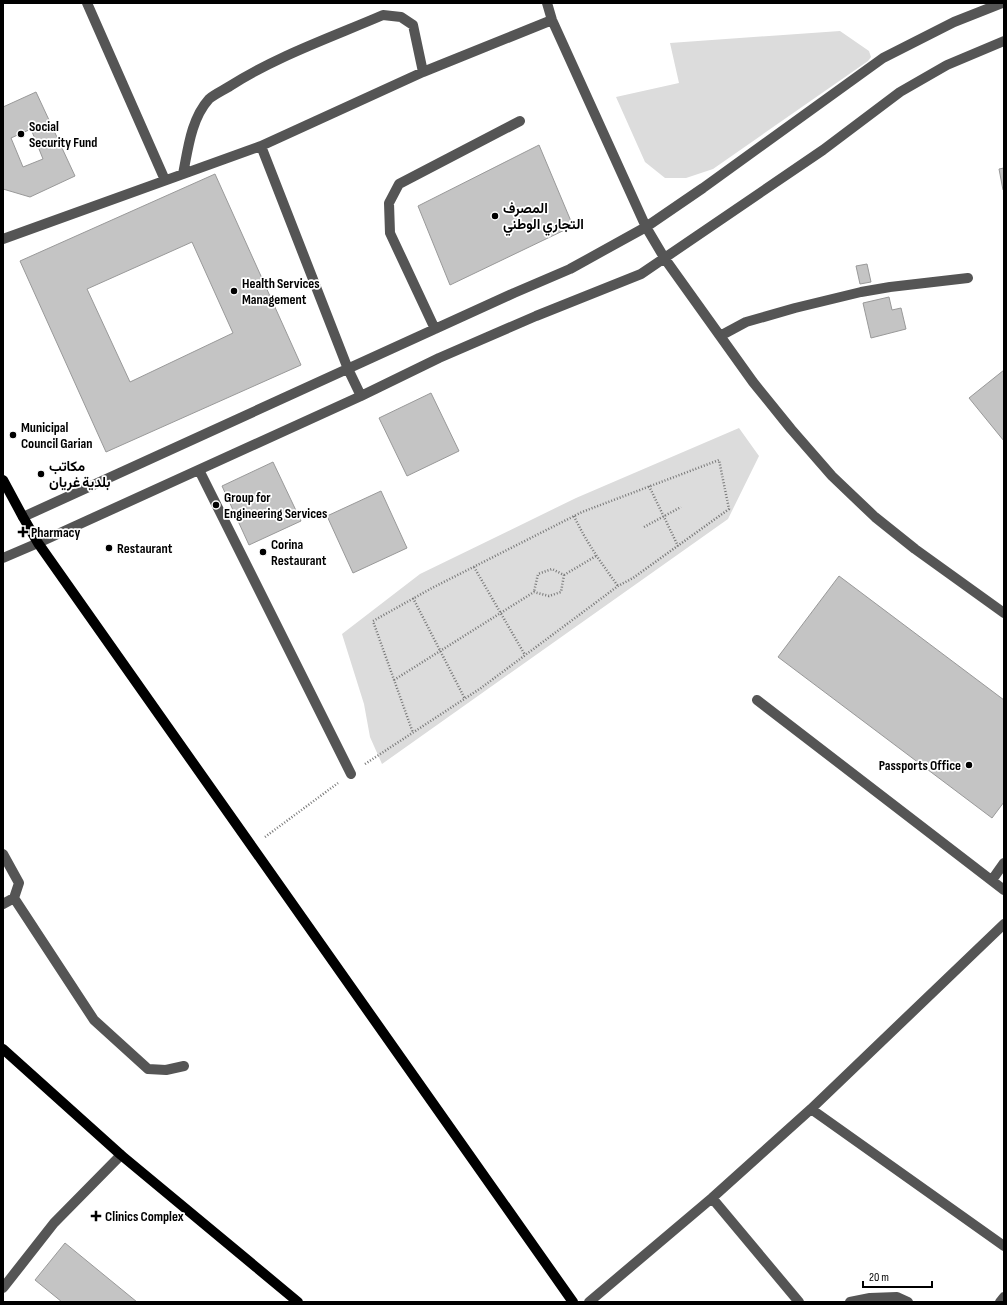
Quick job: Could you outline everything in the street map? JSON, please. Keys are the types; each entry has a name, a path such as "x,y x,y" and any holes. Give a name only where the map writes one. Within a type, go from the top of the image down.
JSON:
{"main road":[{"path":"3,480 22,517 38,543 573,1302"},
{"path":"3,1049 121,1155 298,1302"}],"street":[{"path":"87,3 165,180"},
{"path":"547,3 552,20 646,227 665,259 762,394 832,476 875,517 909,544 1004,612"},
{"path":"22,517 514,293 570,269 646,227 883,58 954,22 1002,3"},
{"path":"183,174 191,135 200,114 210,99 247,75 383,15 401,17 413,25 424,72"},
{"path":"3,239 261,146 424,72 552,20"},
{"path":"3,558 361,396 473,343 641,274 823,150 900,92 947,65 1004,41"},
{"path":"435,330 390,233 389,203 399,184 520,121"},
{"path":"261,146 348,369 361,396"},
{"path":"720,336 746,322 861,292 968,278"},
{"path":"199,470 351,774"},
{"path":"757,700 1004,890"},
{"path":"3,854 19,883 14,898 3,904"},
{"path":"992,880 1004,863"},
{"path":"14,898 94,1020 148,1069 166,1070 184,1066"},
{"path":"589,1302 712,1198 811,1109 1004,924"},
{"path":"811,1109 1004,1246"},
{"path":"3,1288 54,1223 121,1155"},
{"path":"712,1198 799,1302"},
{"path":"850,1302 870,1298 897,1297 908,1302"},
{"path":"1000,1302 1004,1297"}],"path":[{"path":"251,847 351,774 465,699 618,586 633,578 729,510 719,460 574,516 413,598 373,621 413,733"},
{"path":"649,486 678,546"},
{"path":"644,527 681,507"},
{"path":"574,516 581,532 596,556 618,586"},
{"path":"534,592 549,596 560,592 564,576 596,556"},
{"path":"474,567 525,655"},
{"path":"394,680 534,592 538,574 552,568 564,576"},
{"path":"413,598 465,699"}],"shaded area":[{"path":"840,31 869,51 871,57 868,61 713,169 686,178 665,178 645,162 616,97 679,83 670,43"},
{"path":"739,428 759,456 728,519 382,764 370,737 364,704 342,634 420,574 576,498"}],"building":[{"path":"36,92 75,176 30,197 3,189 3,107","holes":["31,129 43,159 23,167 11,138"]},
{"name":"المصرف التجاري الوطني","path":"539,145 573,226 450,285 418,206"},
{"path":"1004,168 1004,189 1003,190 999,169"},
{"path":"215,174 301,365 106,452 20,261","holes":["192,242 233,333 130,382 87,289"]},
{"path":"867,264 871,282 860,284 856,266"},
{"path":"889,297 892,310 901,308 906,329 871,338 863,303"},
{"path":"1004,370 1004,441 969,398"},
{"path":"431,393 459,451 407,476 379,418"},
{"path":"273,462 301,521 249,545 222,486"},
{"path":"381,491 407,548 353,573 327,516"},
{"path":"839,576 1004,700 1004,802 992,818 778,657"},
{"path":"65,1243 137,1302 62,1302 35,1280"}],"place":[{"name":"Social Security Fund","path":"21,134"},
{"name":"المصرف التجاري الوطني","path":"495,216"},
{"name":"Health Services Management","path":"234,291"},
{"name":"Municipal Council Garian","path":"13,435"},
{"name":"مكاتب بلدية غريان","path":"41,474"},
{"name":"Group for Engineering Services","path":"216,505"},
{"name":"Pharmacy","path":"23,532"},
{"name":"Restaurant","path":"109,548"},
{"name":"Corina Restaurant","path":"263,552"},
{"name":"Passports Office","path":"969,765"},
{"name":"Clinics Complex","path":"96,1216"}]}
